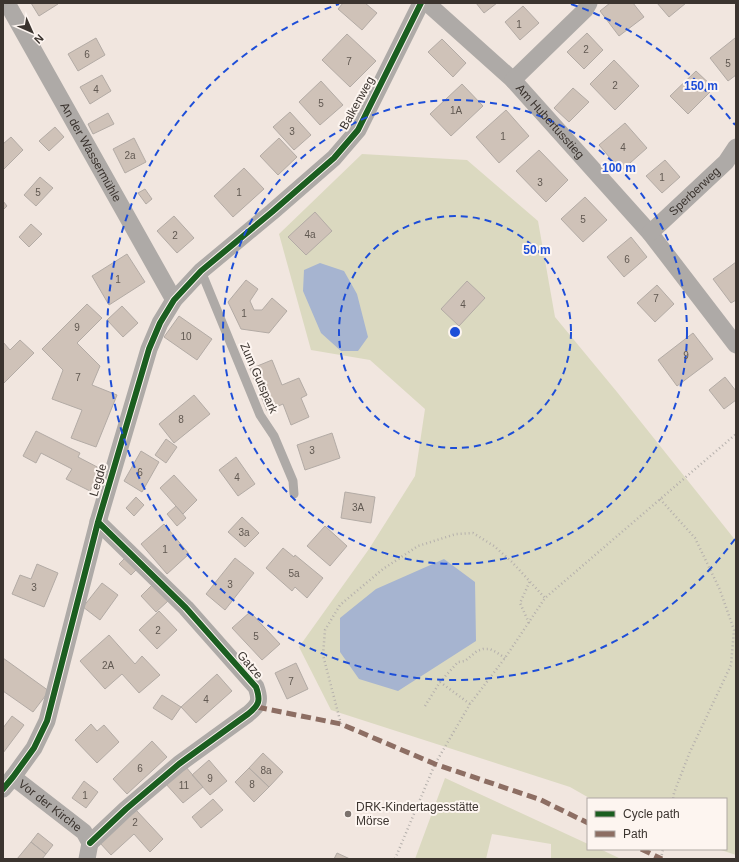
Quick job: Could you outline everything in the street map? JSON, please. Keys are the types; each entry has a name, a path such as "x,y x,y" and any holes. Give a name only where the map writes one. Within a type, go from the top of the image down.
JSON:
{"street":[{"name":"An der Wassermühle","path":"7,3 174,300"},
{"name":"Balkenweg","path":"272,212 334,158 358,130 421,3"},
{"name":"Am Hubertusstieg","path":"427,3 513,80 650,233 736,345"},
{"path":"513,80 579,15 589,3"},
{"name":"Sperberweg","path":"650,233 726,162 736,147"},
{"name":"Legde","path":"8,783 34,748 47,721 98,522 149,349 160,323 174,300 201,271 272,212"},
{"name":"Gatze","path":"89,851 126,810 179,764 257,707 259,696 256,687 186,608 98,522"},
{"name":"Vor der Kirche","path":"8,783 84,832 89,851"}],"lane":[{"name":"Zum Gutspark","path":"201,271 260,415 274,436 293,481 294,494"}],"path":[{"path":"395,859 434,764 470,704 505,658 545,598 736,434"},
{"path":"660,499 695,538 720,590 734,630 731,665 689,754 673,798"},
{"path":"341,724 323,655 325,630 340,605 383,569 418,546 456,534 473,533 494,546 508,558 545,598"},
{"path":"529,622 520,603 530,581"},
{"path":"425,706 440,682 458,662 465,661 477,651 483,649 490,649 505,658"},
{"path":"440,682 470,704"}],"shaded area":[{"path":"362,154 467,160 538,221 555,317 736,541 736,855 721,850 727,850 727,798 589,798 570,787 331,710 299,647 369,549 415,476 425,409 370,360 311,350 279,234"},
{"path":"445,778 587,844 587,850 602,850 621,859 551,859 551,844 492,834 486,859 415,859"}],"water":[{"path":"320,263 344,271 357,294 368,337 358,351 341,351 321,333 303,291 304,270"},
{"path":"444,559 475,582 476,641 398,691 359,679 340,652 340,618 376,589"}],"building":[{"path":"31,3 57,3 58,4 39,16"},
{"path":"343,3 365,3 377,13 362,30 338,9"},
{"path":"476,3 497,3 484,13"},
{"path":"610,3 633,3 644,17 619,36 600,11"},
{"path":"657,3 686,3 669,17"},
{"path":"523,6 539,23 520,40 505,22"},
{"path":"587,33 603,50 584,69 567,52"},
{"path":"347,34 376,61 350,87 322,60"},
{"path":"96,38 105,55 78,71 68,54"},
{"path":"735,38 736,75 728,81 710,58"},
{"path":"442,39 466,63 453,77 428,52"},
{"path":"614,60 639,86 615,110 590,84"},
{"path":"696,71 714,88 688,114 670,96"},
{"path":"102,75 111,91 90,104 80,87"},
{"path":"321,81 343,105 320,125 299,102"},
{"path":"462,84 483,106 451,136 430,114"},
{"path":"573,88 589,102 569,122 554,108"},
{"path":"506,110 529,136 499,163 476,137"},
{"path":"290,112 311,135 294,150 273,127"},
{"path":"108,113 114,124 93,134 88,124"},
{"path":"625,123 647,148 621,171 599,145"},
{"path":"55,127 64,137 49,151 39,141"},
{"path":"11,137 23,150 3,170 3,144"},
{"path":"134,138 146,162 125,173 113,149"},
{"path":"279,138 297,157 278,175 260,156"},
{"path":"539,150 568,180 546,202 516,171"},
{"path":"665,160 680,177 662,193 646,176"},
{"path":"244,168 264,189 233,217 214,196"},
{"path":"40,177 53,188 36,206 24,195"},
{"path":"145,189 152,199 146,204 138,193"},
{"path":"585,197 607,220 583,242 561,219"},
{"path":"3,201 7,206 3,210"},
{"path":"315,212 332,231 306,255 288,237"},
{"path":"174,216 194,238 177,253 157,231"},
{"path":"31,224 42,234 29,247 19,237"},
{"path":"631,237 647,257 624,277 607,257"},
{"path":"127,254 145,282 109,305 92,276"},
{"path":"736,262 736,300 731,303 713,279"},
{"path":"246,280 258,289 250,301 254,310 262,310 272,298 287,311 269,333 241,329 228,302"},
{"path":"467,281 485,298 459,326 441,309"},
{"path":"657,285 674,304 655,322 637,303"},
{"path":"87,304 102,318 77,343 100,366 92,385 117,395 96,447 71,438 82,410 52,399 63,370 42,349"},
{"path":"122,306 138,323 123,337 107,320"},
{"path":"179,316 212,339 197,360 164,337"},
{"path":"693,333 713,359 677,386 658,360"},
{"path":"20,340 34,353 4,383 3,342 10,350"},
{"path":"272,360 282,385 299,378 307,395 301,398 309,417 291,425 283,404 267,411 250,369"},
{"path":"725,377 736,391 736,400 724,409 709,390"},
{"path":"194,395 210,414 174,443 159,424"},
{"path":"36,431 80,453 78,457 101,469 90,491 66,479 72,469 41,453 36,463 23,456"},
{"path":"332,433 340,458 305,470 297,445"},
{"path":"166,439 177,447 166,463 155,455"},
{"path":"141,451 159,462 142,492 124,481"},
{"path":"236,457 255,484 238,496 219,470"},
{"path":"174,475 197,500 183,514 160,488"},
{"path":"345,492 375,497 371,523 341,518"},
{"path":"136,497 144,505 134,516 126,508"},
{"path":"176,506 186,518 177,526 167,514"},
{"path":"242,517 259,533 245,547 228,532"},
{"path":"164,524 189,554 167,574 141,544"},
{"path":"325,526 347,546 330,566 307,546"},
{"path":"283,548 294,557 295,555 323,578 307,598 295,587 292,591 266,568"},
{"path":"126,557 138,568 131,575 119,564"},
{"path":"235,558 254,573 225,610 206,594"},
{"path":"37,564 58,573 44,607 12,594 20,575 31,579"},
{"path":"102,583 118,595 100,620 83,607"},
{"path":"152,585 168,601 156,612 141,596"},
{"path":"159,611 177,630 157,649 139,630"},
{"path":"250,612 280,644 262,660 232,628"},
{"path":"109,635 135,664 142,656 160,675 139,693 122,674 105,689 80,661"},
{"path":"3,658 49,691 33,712 3,691"},
{"path":"296,663 308,689 287,699 275,673"},
{"path":"217,674 232,691 196,723 181,707"},
{"path":"162,695 181,707 172,720 153,708"},
{"path":"12,716 24,725 3,753 3,728"},
{"path":"91,724 97,731 104,725 119,742 97,763 75,740"},
{"path":"152,741 167,757 127,794 113,779"},
{"path":"263,753 283,772 269,787 249,768"},
{"path":"209,760 227,781 210,795 192,775"},
{"path":"185,766 203,787 183,803 165,783"},
{"path":"249,768 269,787 254,802 235,782"},
{"path":"84,781 98,792 86,808 72,798"},
{"path":"213,799 223,810 201,828 192,817"},
{"path":"136,810 163,839 150,852 134,834 111,855 100,843"},
{"path":"38,833 53,845 46,854 31,842"},
{"path":"31,842 46,854 42,859 17,859"},
{"path":"337,853 350,859 334,859"}],"marked path":[{"path":"257,707 341,724 435,764 541,800 587,823"},
{"path":"643,850 662,859"}],"cycle path":[{"path":"3,789 34,748 47,721 98,522 149,349 160,323 174,300 201,271 334,158 358,130 421,3"},
{"path":"90,843 126,809 179,764 248,714 255,708 259,699 256,687 186,608 98,522"}],"place":[{"name":"DRK-Kindertagesstätte Mörse","path":"348,814"}]}
